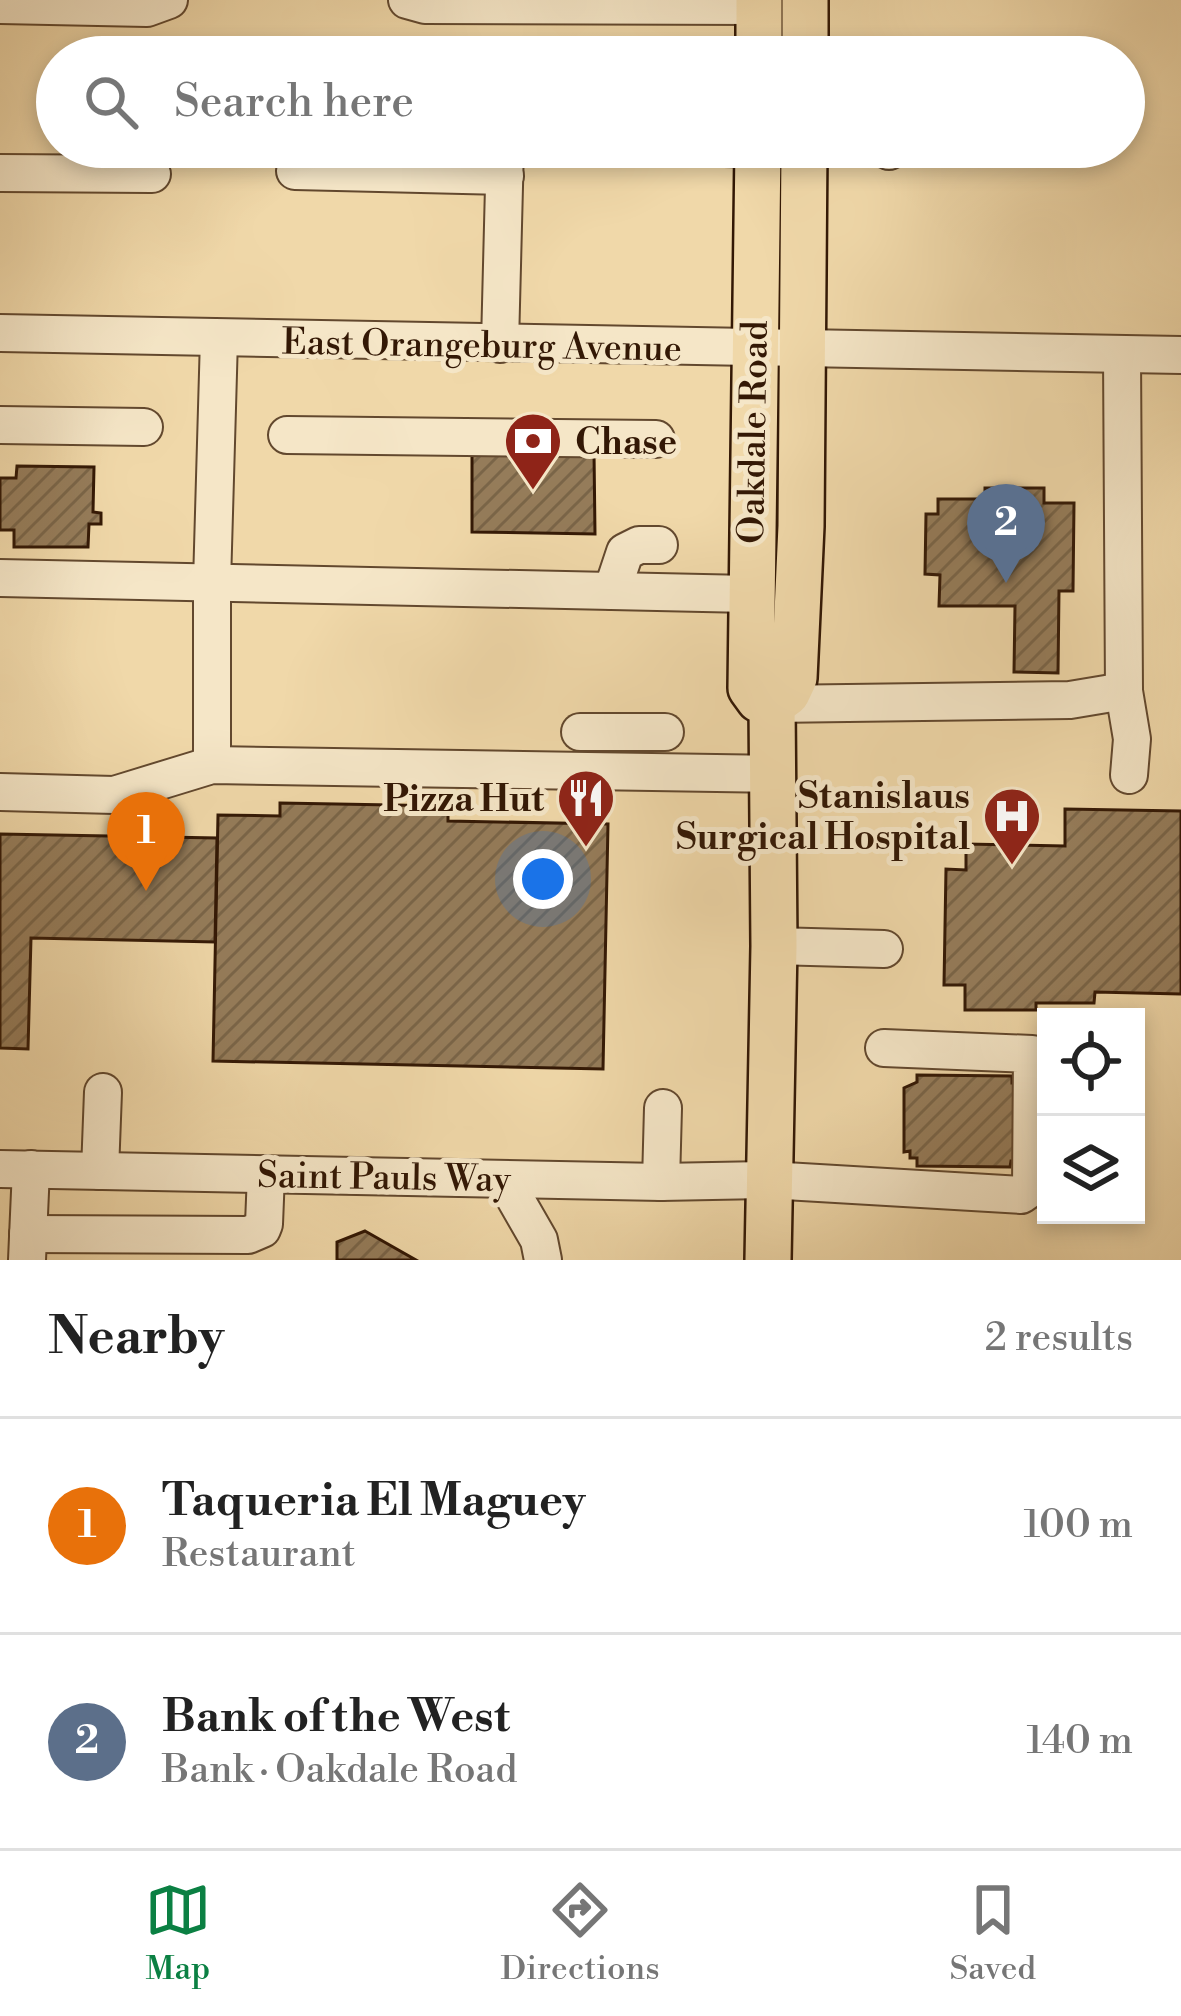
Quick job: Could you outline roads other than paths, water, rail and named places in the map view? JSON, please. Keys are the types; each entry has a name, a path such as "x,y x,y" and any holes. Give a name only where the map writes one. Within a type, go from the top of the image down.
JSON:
{"main road":[{"path":"805,0 805,36"},
{"path":"759,3 759,36"},
{"name":"Oakdale Road","path":"758,168 751,688 759,699 772,704"},
{"name":"Oakdale Road","path":"772,704 787,693 794,678 801,526 804,168"},
{"name":"Oakdale Road","path":"768,1260 774,946 772,704"}],"street":[{"path":"0,5 147,8 169,0"},
{"path":"407,0 425,5 759,3"},
{"path":"295,171 358,168"},
{"path":"500,344 505,168"},
{"path":"0,173 152,174"},
{"name":"East Orangeburg Avenue","path":"0,333 1181,355"},
{"path":"212,765 219,338"},
{"path":"1122,354 1124,691 1132,739 1129,776"},
{"path":"0,425 144,427"},
{"path":"287,435 656,439"},
{"path":"612,591 626,552 639,545 658,545"},
{"path":"0,578 749,594"},
{"path":"772,704 1070,700 1124,691"},
{"path":"580,733 665,732"},
{"path":"0,792 114,795 212,765 773,774"},
{"path":"774,946 884,950"},
{"name":"Saint Pauls Way","path":"16,1169 768,1180 1021,1195 1031,1188 1032,1054 884,1048"},
{"path":"100,1171 103,1092"},
{"path":"661,1182 662,1108"},
{"path":"16,1169 27,1247 248,1235 264,1224 266,1174"},
{"path":"504,1179 539,1240 543,1260"}],"place":[{"name":"Chase","path":"533,492"},
{"name":"Bank of the West","path":"1006,583"},
{"name":"Pizza Hut","path":"586,849"},
{"name":"Stanislaus Surgical Hospital","path":"1012,867"},
{"name":"Taqueria El Maguey","path":"146,891"}]}
